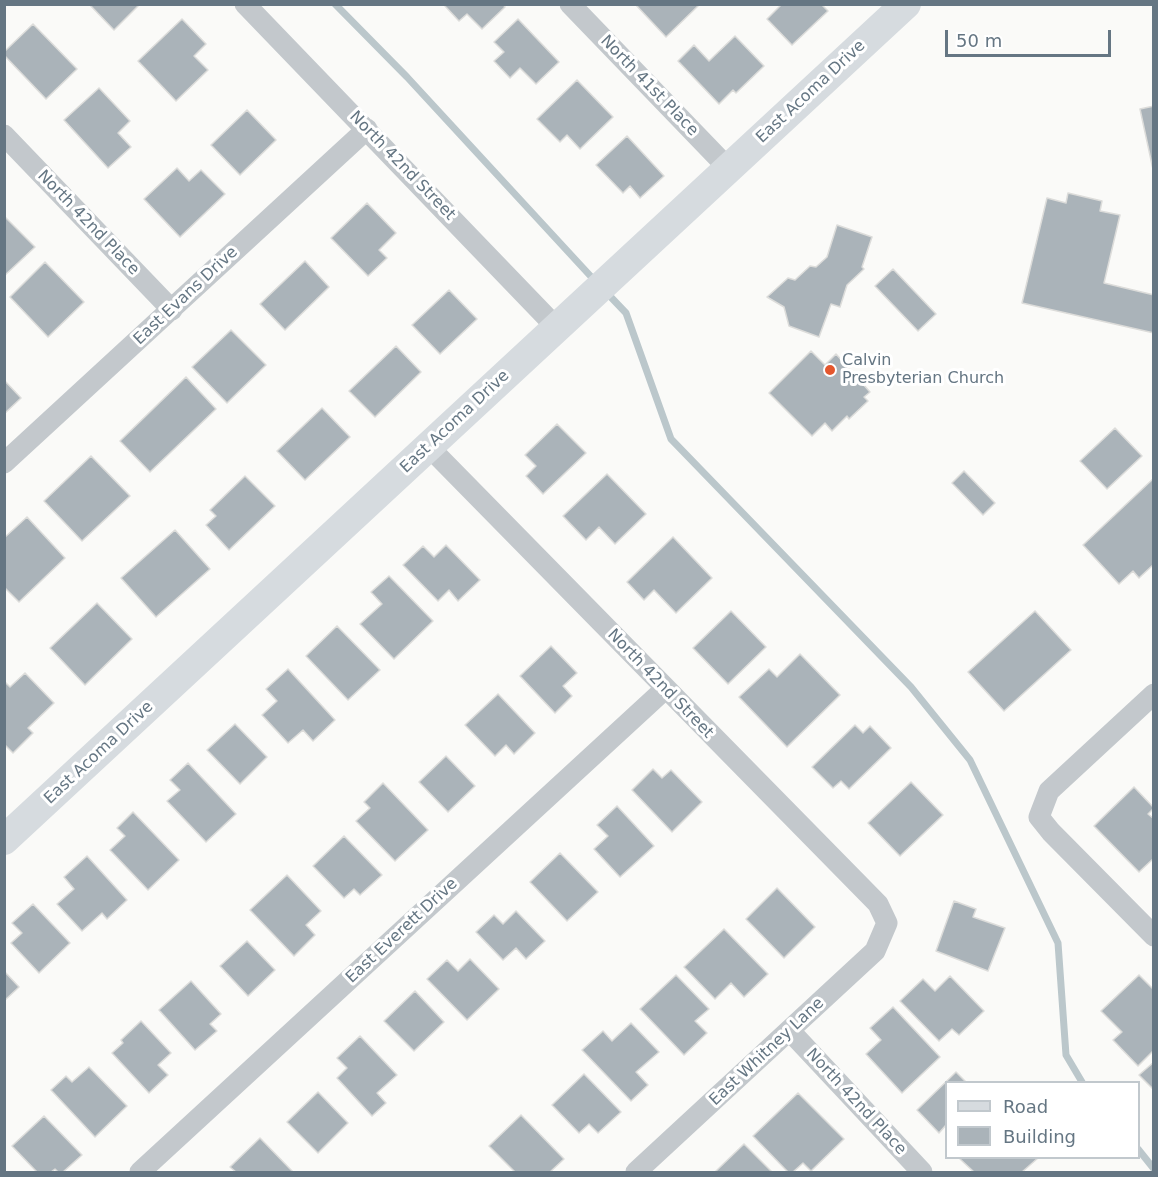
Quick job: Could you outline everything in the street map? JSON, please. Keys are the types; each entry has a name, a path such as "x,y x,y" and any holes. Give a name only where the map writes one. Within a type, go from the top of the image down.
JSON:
{"street":[{"name":"North 42nd Street","path":"246,4 367,129 565,320"},
{"name":"North 41st Place","path":"570,4 728,168"},
{"name":"East Acoma Drive","path":"4,840 906,4"},
{"name":"East Evans Drive","path":"4,464 367,129"},
{"name":"North 42nd Place","path":"4,135 172,310"},
{"name":"North 42nd Street","path":"429,447 664,689 878,904 887,923"},
{"name":"East Everett Drive","path":"140,1173 664,689"},
{"path":"1154,694 1049,791 1039,817 1154,936"},
{"name":"East Whitney Lane","path":"636,1173 875,951 887,923"},
{"name":"North 42nd Place","path":"790,1031 922,1173"}],"building":[{"path":"89,4 140,4 114,30"},
{"path":"447,4 503,4 505,7 482,29 467,14 459,21 445,6"},
{"path":"635,4 700,4 666,37"},
{"path":"782,4 821,4 828,11 792,45 767,19"},
{"path":"182,19 206,44 194,56 208,70 176,101 138,61"},
{"path":"518,19 559,62 536,84 520,68 510,78 494,61 504,52 494,42"},
{"path":"33,24 77,69 46,99 4,55 4,52"},
{"path":"735,36 764,66 736,93 733,90 719,104 678,61 694,45 709,61"},
{"path":"577,80 613,117 580,149 567,135 560,142 537,119"},
{"path":"99,88 130,121 118,133 131,147 108,168 64,120"},
{"path":"1154,106 1154,174 1140,109"},
{"path":"247,110 276,140 240,175 211,145"},
{"path":"627,136 664,176 640,198 630,186 623,193 596,165"},
{"path":"177,168 189,181 201,170 225,194 180,237 144,199"},
{"path":"1068,193 1102,201 1100,211 1120,215 1104,283 1154,295 1154,333 1022,303 1047,198 1066,203"},
{"path":"367,203 396,233 379,250 387,258 368,276 331,238"},
{"path":"4,216 35,247 4,276"},
{"path":"837,225 872,237 862,267 864,269 847,285 840,307 831,304 819,337 789,326 784,307 767,297 788,278 795,280 810,266 816,267 827,257"},
{"path":"305,261 329,287 285,330 260,304"},
{"path":"45,262 84,302 48,337 10,297"},
{"path":"893,269 936,314 918,331 875,286"},
{"path":"449,290 477,319 440,354 412,325"},
{"path":"231,330 266,365 227,403 192,367"},
{"path":"396,346 421,372 375,417 349,391"},
{"path":"811,351 825,365 836,354 870,392 864,397 868,401 849,419 847,416 832,431 825,423 812,436 769,393"},
{"path":"186,377 216,409 150,472 120,441"},
{"path":"4,380 21,398 4,414"},
{"path":"322,408 350,437 305,480 277,451"},
{"path":"557,424 586,453 543,494 526,476 536,466 525,455"},
{"path":"1115,428 1142,456 1107,489 1080,461"},
{"path":"91,456 130,496 82,541 44,501"},
{"path":"964,471 995,503 983,515 952,483"},
{"path":"607,474 646,514 615,544 599,527 586,540 563,516"},
{"path":"245,476 275,506 229,550 206,525 216,516 210,510"},
{"path":"1154,478 1154,564 1139,578 1133,571 1119,584 1083,545"},
{"path":"27,517 65,558 19,602 4,587 4,538"},
{"path":"175,530 210,569 156,617 121,578"},
{"path":"673,537 712,578 676,613 654,590 644,600 627,582"},
{"path":"446,545 480,580 458,601 449,590 438,601 403,565 423,546 434,557"},
{"path":"389,576 433,621 394,659 360,624 382,604 371,592"},
{"path":"97,603 132,639 85,685 50,648"},
{"path":"731,611 766,647 728,684 693,648"},
{"path":"1035,611 1071,650 1004,711 968,672"},
{"path":"337,626 380,670 348,700 306,656"},
{"path":"551,646 577,673 563,686 572,696 555,713 520,676"},
{"path":"800,654 840,695 787,747 739,697 769,669 777,677"},
{"path":"288,669 335,720 313,741 303,730 288,743 262,715 277,701 266,689"},
{"path":"25,673 54,703 28,728 33,733 13,753 4,744 4,681 10,687"},
{"path":"498,694 535,733 514,754 506,745 495,756 465,725"},
{"path":"235,724 267,757 240,784 207,750"},
{"path":"855,725 863,733 870,726 891,748 849,789 841,781 833,788 812,767"},
{"path":"446,756 475,786 448,812 419,782"},
{"path":"188,763 236,814 206,842 167,801 180,790 170,780"},
{"path":"653,769 662,778 671,770 702,802 672,832 632,790"},
{"path":"911,782 943,815 900,856 868,823"},
{"path":"383,783 428,830 395,861 356,821 370,808 364,802"},
{"path":"1134,787 1154,808 1148,814 1154,819 1154,858 1139,872 1094,826"},
{"path":"617,806 654,846 620,877 594,849 608,836 597,825"},
{"path":"133,812 179,860 148,890 110,850 125,836 117,828"},
{"path":"344,836 382,875 360,895 354,889 344,898 313,866"},
{"path":"560,853 598,892 567,921 530,882"},
{"path":"87,856 127,900 107,919 102,913 82,931 57,904 74,889 64,877"},
{"path":"287,875 321,911 306,925 315,935 294,956 250,910"},
{"path":"777,888 815,927 784,958 746,919"},
{"path":"954,901 976,909 973,917 1005,928 988,971 936,951"},
{"path":"33,904 70,943 39,973 11,943 22,933 12,923"},
{"path":"516,911 545,941 526,959 516,948 503,960 476,932 494,915 503,924"},
{"path":"724,929 768,974 744,997 731,983 715,999 684,967"},
{"path":"247,941 275,970 248,996 220,966"},
{"path":"470,959 499,989 467,1020 427,979 447,960 458,971"},
{"path":"4,971 19,987 4,1001"},
{"path":"676,975 709,1009 695,1021 707,1033 684,1055 640,1009"},
{"path":"1139,975 1154,990 1154,1050 1138,1066 1113,1040 1122,1032 1101,1011"},
{"path":"950,976 984,1011 959,1035 952,1029 939,1041 900,1001 923,979 935,991"},
{"path":"191,981 221,1014 210,1024 217,1031 195,1050 159,1010"},
{"path":"415,991 444,1022 414,1051 384,1021"},
{"path":"893,1007 940,1057 902,1093 866,1054 881,1040 870,1028"},
{"path":"141,1021 171,1053 158,1065 168,1075 149,1093 112,1053 123,1043 121,1040"},
{"path":"631,1023 659,1052 636,1072 648,1085 631,1101 582,1050 603,1031 612,1041"},
{"path":"360,1036 397,1075 377,1093 386,1103 372,1116 337,1078 347,1068 337,1058"},
{"path":"1154,1062 1154,1090 1139,1075"},
{"path":"89,1067 127,1106 95,1137 51,1090 66,1076 72,1082"},
{"path":"956,1072 965,1081 947,1081"},
{"path":"584,1074 621,1112 598,1133 589,1124 579,1133 552,1105"},
{"path":"945,1083 945,1126 939,1133 917,1110"},
{"path":"318,1092 348,1123 318,1153 287,1122"},
{"path":"798,1093 844,1139 811,1171 803,1163 793,1172 788,1172 753,1136"},
{"path":"521,1115 564,1159 550,1172 515,1172 489,1146"},
{"path":"44,1116 82,1155 63,1172 55,1169 51,1172 37,1172 12,1146"},
{"path":"260,1138 293,1172 236,1172 230,1167"},
{"path":"744,1144 772,1172 715,1172"},
{"path":"960,1159 1037,1159 1022,1172 974,1172"}],"waterway":[{"path":"335,4 407,77 596,282"},
{"path":"606,292 626,313 671,439 911,687 970,760 1058,943 1066,1055 1081,1081"},
{"path":"1140,1152 1154,1169"}],"place":[{"name":"Calvin Presbyterian Church","path":"830,370"}]}
